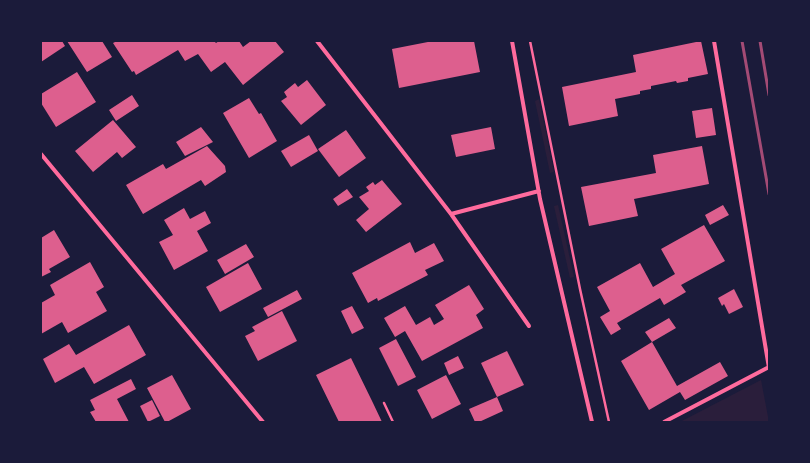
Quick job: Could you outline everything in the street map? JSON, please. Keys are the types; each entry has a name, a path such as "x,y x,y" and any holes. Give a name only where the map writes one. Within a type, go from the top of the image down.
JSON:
{"street":[{"path":"317,41 450,214 529,326"},
{"path":"512,41 539,191 592,422"},
{"path":"664,422 769,367 714,41"},
{"path":"41,154 263,422"},
{"path":"450,214 539,191"}],"path":[{"path":"530,41 608,422"},
{"path":"384,402 393,422"}],"shaded area":[{"path":"539,99 554,172 550,173 535,101"},
{"path":"558,205 574,277 570,278 554,206"},
{"path":"761,380 769,422 680,422"}],"building":[{"path":"41,41 62,41 65,46 41,62"},
{"path":"67,41 102,41 112,57 87,72"},
{"path":"117,41 214,41 216,43 219,41 239,41 243,47 251,41 275,41 284,52 243,85 225,62 211,72 198,54 185,61 178,50 136,75 134,71 132,72 113,43"},
{"path":"433,41 474,41 480,72 399,88 392,49"},
{"path":"701,41 708,74 688,78 688,81 677,83 676,81 651,86 651,89 640,91 640,94 615,99 618,116 569,126 562,87 636,72 633,55"},
{"path":"77,72 96,102 56,127 41,103 41,94"},
{"path":"307,80 326,105 301,125 281,101 287,97 284,92 295,83 298,87"},
{"path":"132,95 139,106 116,121 109,110"},
{"path":"249,98 259,114 261,113 277,141 249,158 223,113"},
{"path":"712,108 716,135 696,138 692,111"},
{"path":"113,120 136,147 122,158 117,152 93,172 75,151"},
{"path":"201,127 213,142 185,156 176,142"},
{"path":"491,127 495,149 456,157 451,135"},
{"path":"346,130 366,158 339,177 318,149"},
{"path":"309,135 318,151 291,167 281,151"},
{"path":"207,146 225,166 226,172 205,186 201,180 143,214 126,185 163,164 166,169"},
{"path":"702,146 709,184 634,199 638,216 589,226 581,187 656,173 653,155"},
{"path":"382,180 402,204 366,232 356,220 369,209 359,197 369,191 366,187 373,182 375,185"},
{"path":"347,189 353,197 338,206 333,199"},
{"path":"723,205 729,215 710,225 705,215"},
{"path":"184,208 190,219 205,211 211,223 197,231 208,251 174,270 159,242 173,235 164,220"},
{"path":"704,225 725,261 681,285 686,292 664,305 660,298 617,323 621,329 611,335 600,317 610,311 597,287 640,263 653,287 675,274 661,249"},
{"path":"54,230 70,257 49,269 51,272 41,277 41,238"},
{"path":"410,242 415,253 434,243 444,261 425,270 428,275 378,301 377,298 368,303 352,273"},
{"path":"246,244 254,257 225,274 217,260"},
{"path":"90,262 104,287 96,292 107,311 68,333 62,322 41,334 41,303 55,295 50,285"},
{"path":"248,263 262,289 220,312 206,287"},
{"path":"469,285 484,309 476,315 483,328 422,361 405,331 395,337 384,318 405,306 416,325 430,317 434,325 444,319 435,305"},
{"path":"734,289 743,307 729,314 724,304 722,306 718,298"},
{"path":"297,290 302,299 268,317 263,308"},
{"path":"352,306 364,328 352,334 341,311"},
{"path":"282,311 297,341 258,361 245,336 255,331 252,327"},
{"path":"669,318 676,328 652,342 645,332"},
{"path":"129,325 146,355 94,384 84,367 55,383 43,359 69,344 76,355"},
{"path":"396,339 416,377 398,386 379,348"},
{"path":"652,342 677,386 720,362 728,376 685,400 680,392 649,410 621,361"},
{"path":"507,351 524,385 497,397 481,363"},
{"path":"458,356 464,368 449,375 444,363"},
{"path":"351,358 382,422 339,422 316,375"},
{"path":"172,375 191,409 165,422 147,388"},
{"path":"446,375 461,404 432,419 417,390"},
{"path":"131,379 136,389 117,399 129,422 96,422 90,412 95,410 90,400"},
{"path":"497,397 503,411 479,422 475,422 469,409"},
{"path":"152,400 160,416 148,422 140,406"}],"railway":[{"path":"742,41 769,194"},
{"path":"760,41 769,95"}]}
